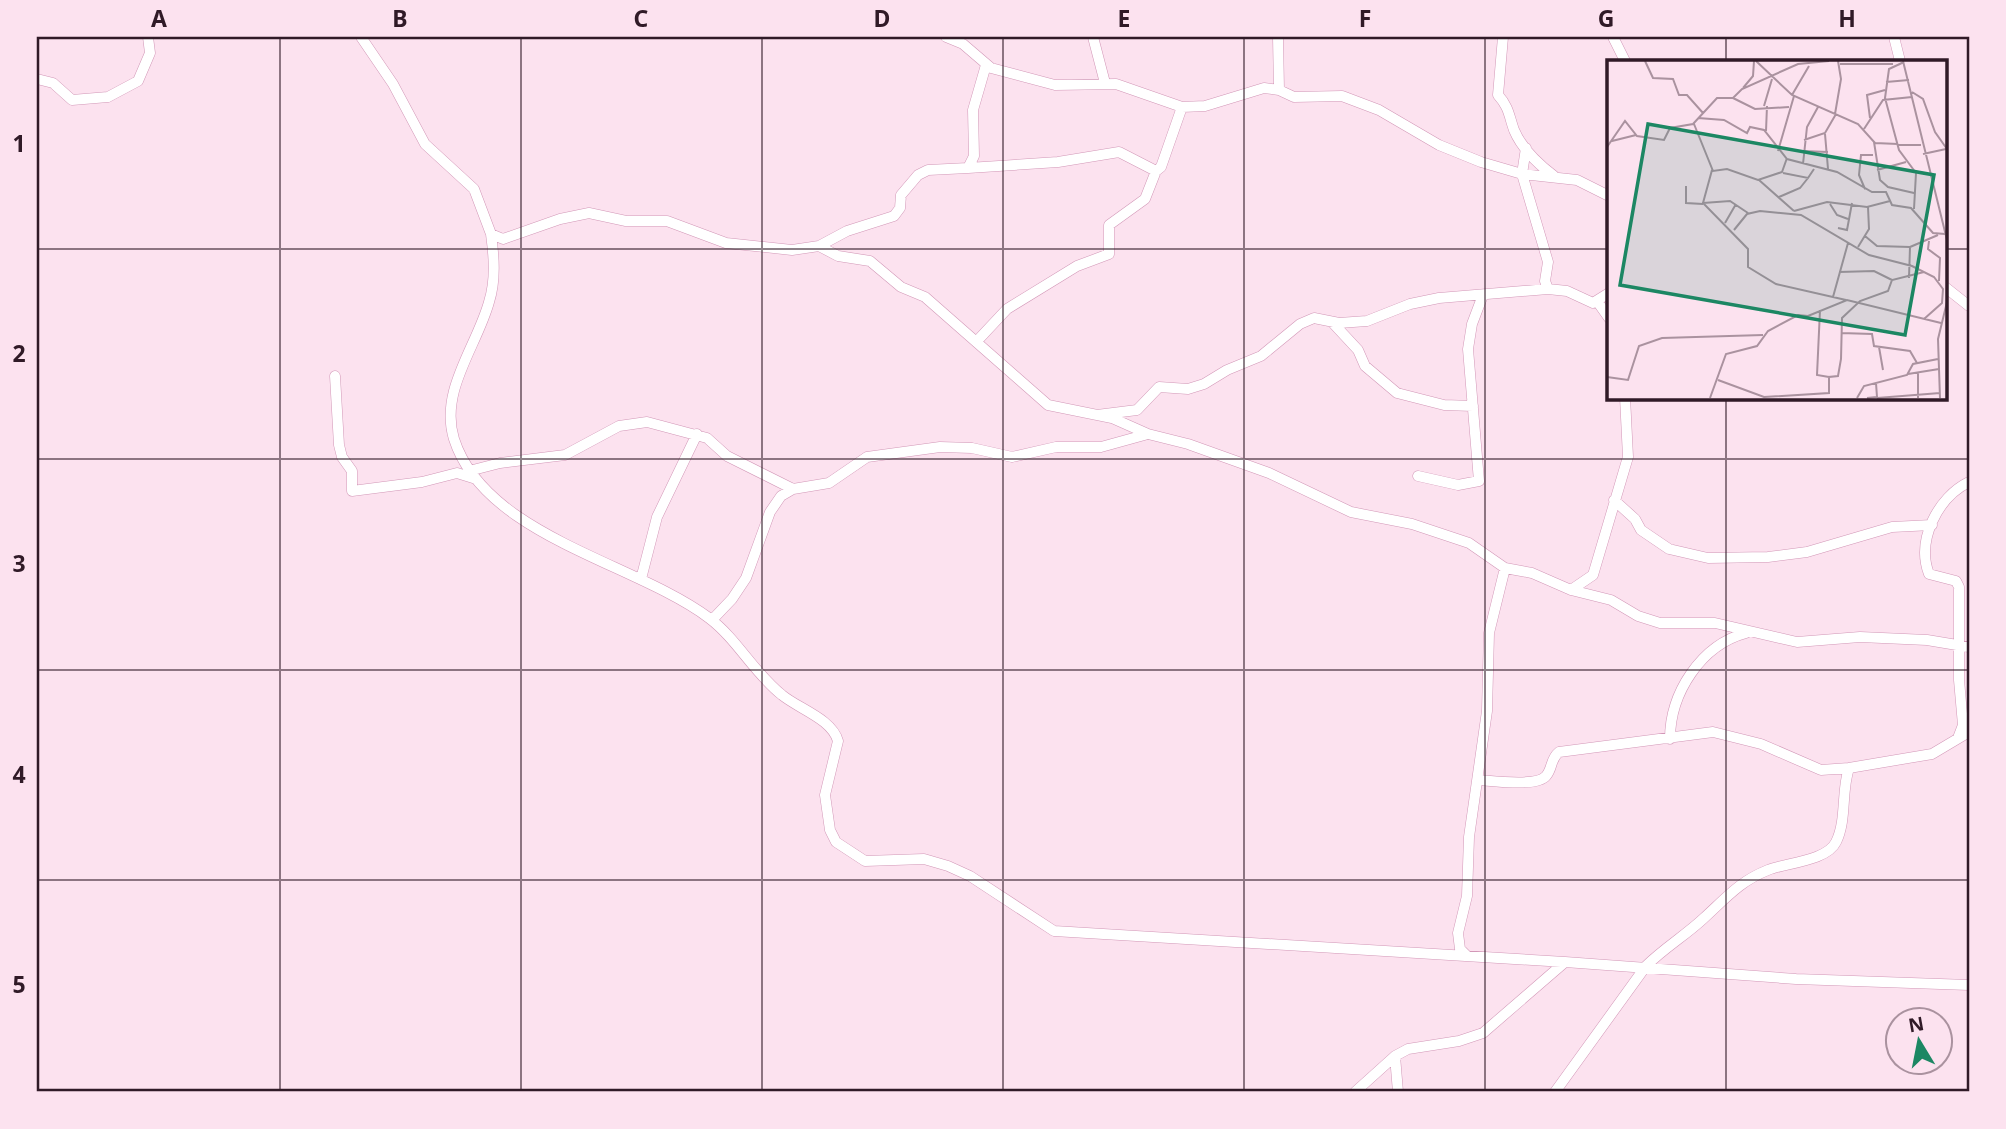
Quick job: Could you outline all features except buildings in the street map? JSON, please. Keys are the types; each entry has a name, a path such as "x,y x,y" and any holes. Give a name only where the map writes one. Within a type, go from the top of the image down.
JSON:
{"street":[{"path":"37,79 53,83 72,100 108,97 138,81 150,53 148,37"},
{"path":"361,37 393,84 425,144 474,189 491,234 492,293 458,376 452,411 453,434 471,474 535,526 641,579 712,620 780,694 825,723 836,735 837,752 825,795 830,830 836,842 865,861 924,859 948,866 1060,932 1646,966 1783,978 1969,985"},
{"path":"946,37 963,44 986,65 1044,83 1105,83 1124,86 1182,107 1218,103 1264,88 1303,97 1342,96 1379,110 1439,145 1522,173 1582,181 1607,195"},
{"path":"1093,37 1105,83"},
{"path":"1278,37 1279,90"},
{"path":"1503,37 1497,93 1508,107 1514,130 1526,148 1536,162 1556,178"},
{"path":"1615,37 1625,60"},
{"path":"1895,37 1900,60"},
{"path":"968,168 974,156 973,110 986,65"},
{"path":"977,341 1007,309 1077,266 1109,254 1109,225 1145,199 1156,170 1161,167 1182,107"},
{"path":"1526,148 1522,173 1548,262 1545,281 1548,289"},
{"path":"491,234 508,238 561,219 589,213 626,221 667,221 726,243 792,250 819,246 847,231 894,216 905,189 923,172 1058,162 1119,152 1156,170"},
{"path":"819,246 838,256 864,259 877,264 901,287 925,297 1048,405 1112,418 1148,434 1188,444 1269,473 1351,512 1412,524 1469,542 1505,568 1532,573 1571,590 1611,600 1638,616 1660,623 1715,623 1747,633 1797,642 1860,637 1927,640 1965,646"},
{"path":"1946,287 1969,306"},
{"path":"1097,415 1137,410 1159,387 1180,390 1204,384 1227,370 1261,356 1310,319 1332,322 1367,321 1410,304 1439,298 1548,289 1567,291 1588,302 1597,301 1607,294"},
{"path":"1418,476 1458,485 1479,481 1468,349 1472,324 1483,295"},
{"path":"1597,301 1607,315"},
{"path":"1332,322 1357,350 1369,370 1397,393 1430,402 1473,406"},
{"path":"335,376 339,445 342,457 352,471 352,491 422,482 457,473 471,474 500,463 565,455 619,426 632,423 668,426 697,435 713,443 727,456 793,489"},
{"path":"1571,590 1593,575 1629,451 1625,399"},
{"path":"712,620 746,578 777,500 793,489 829,483 867,457 923,447 958,447 1012,457 1056,447 1101,447 1148,434"},
{"path":"641,579 657,517 697,435"},
{"path":"1958,738 1963,725 1959,680 1965,646 1958,583 1935,578 1926,567 1925,550 1932,525 1946,497 1969,482"},
{"path":"1614,500 1634,519 1641,530 1669,549 1708,558 1807,552 1892,527 1932,525"},
{"path":"1466,957 1458,946 1458,933 1467,897 1469,837 1487,711 1489,633 1505,568"},
{"path":"1670,739 1674,708 1694,668 1716,647 1747,633"},
{"path":"1479,780 1540,780 1548,774 1553,758 1559,752 1723,733 1761,744 1821,770 1849,768 1932,754 1969,732"},
{"path":"1555,1092 1646,966 1746,879 1778,866 1802,862 1833,846 1849,768"},
{"path":"1355,1092 1395,1056 1408,1049 1459,1041 1483,1033 1566,962"},
{"path":"1395,1056 1398,1092"}]}
